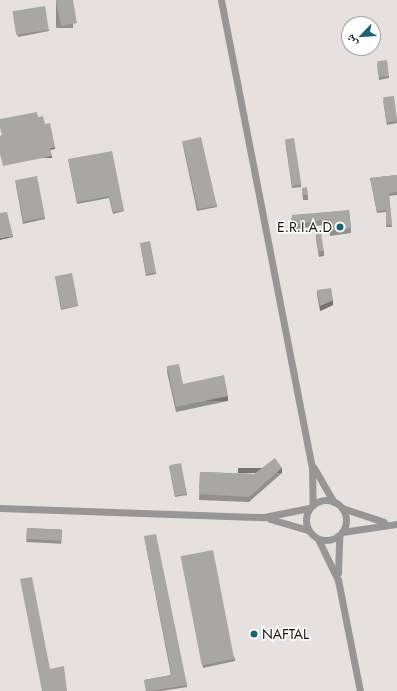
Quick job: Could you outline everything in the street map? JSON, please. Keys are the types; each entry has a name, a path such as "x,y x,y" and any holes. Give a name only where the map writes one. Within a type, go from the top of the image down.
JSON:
{"street":[{"path":"221,0 312,466 311,507 306,521 308,530"},
{"path":"312,466 334,502 341,507 358,516 394,524"},
{"path":"0,508 264,517 311,507 320,501 334,502"},
{"path":"341,507 346,520 340,534 338,580 360,691"},
{"path":"264,517 308,530 318,539 338,580"},
{"path":"318,539 331,540 340,534 394,524"}],"building":[{"path":"56,0 73,0 77,23 61,26"},
{"path":"45,6 49,30 16,35 12,11"},
{"path":"387,60 389,76 379,77 377,61"},
{"path":"394,96 397,121 386,122 383,97"},
{"path":"37,112 38,117 43,116 45,124 50,123 55,147 50,148 52,156 3,166 0,154 0,136 2,135 0,119"},
{"path":"201,137 217,205 198,209 182,141"},
{"path":"294,138 301,184 292,186 285,139"},
{"path":"112,151 124,210 113,212 109,196 77,202 68,159"},
{"path":"397,175 397,192 389,193 392,225 386,225 386,210 377,211 370,178"},
{"path":"37,176 45,217 23,221 15,180"},
{"path":"307,187 308,195 303,195 302,188"},
{"path":"349,210 351,228 330,231 329,219 292,225 292,215"},
{"path":"7,212 13,236 0,238 0,213"},
{"path":"321,233 324,251 319,252 316,234"},
{"path":"150,241 156,272 146,274 140,243"},
{"path":"72,273 78,305 62,309 55,276"},
{"path":"331,288 333,300 320,306 317,290"},
{"path":"179,364 183,384 224,375 228,396 176,407 167,366"},
{"path":"275,458 282,468 249,497 199,494 200,472 254,474"},
{"path":"181,463 187,493 175,496 169,465"},
{"path":"27,528 62,530 61,541 26,539"},
{"path":"156,534 187,685 146,691 144,680 172,675 144,536"},
{"path":"213,550 234,659 202,665 181,556"},
{"path":"32,577 50,669 64,666 67,691 42,691 20,579"}],"place":[{"name":"E.R.I.A.D","path":"340,227"},
{"name":"NAFTAL","path":"254,634"}]}
